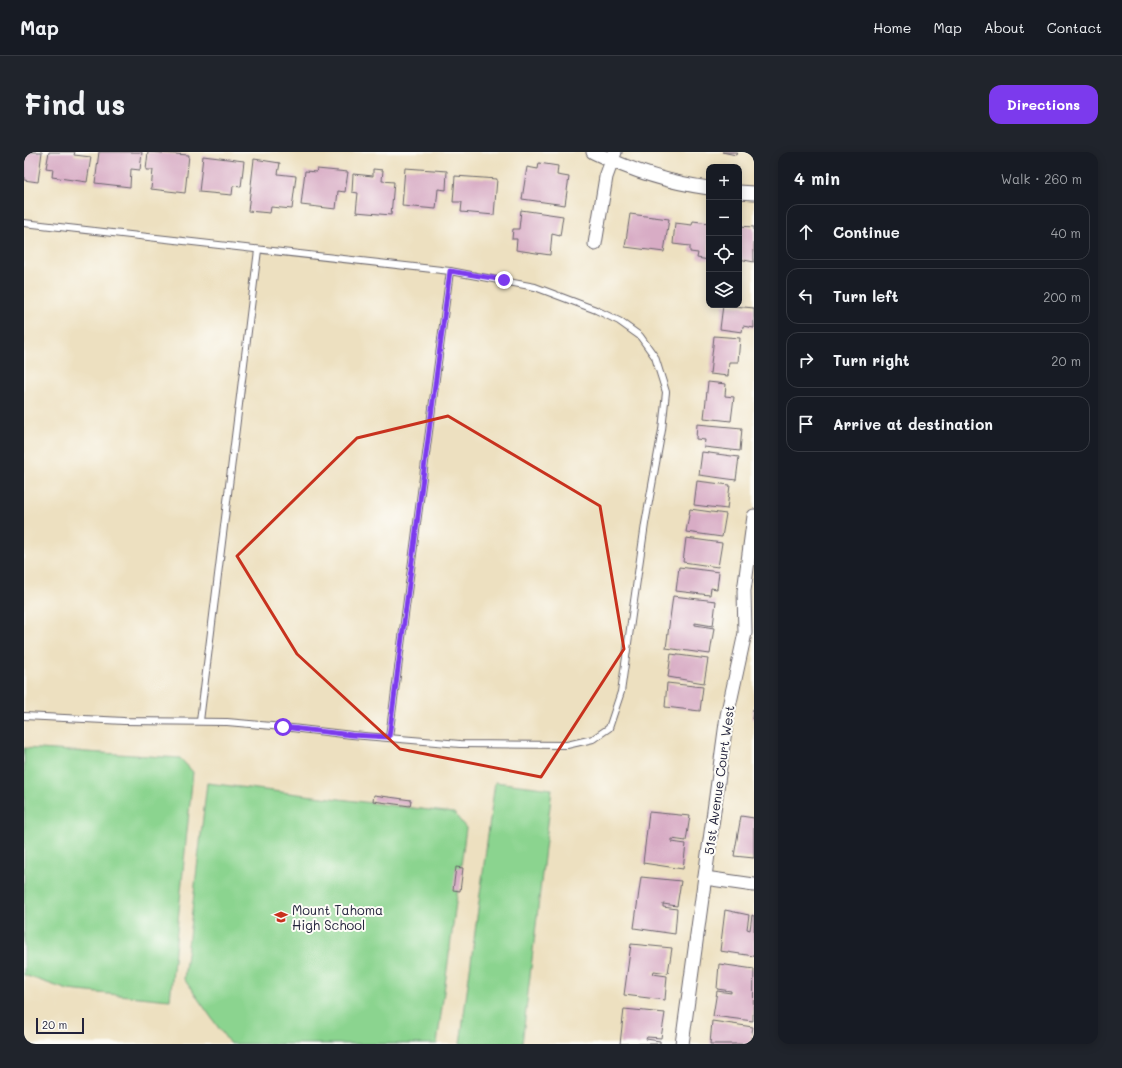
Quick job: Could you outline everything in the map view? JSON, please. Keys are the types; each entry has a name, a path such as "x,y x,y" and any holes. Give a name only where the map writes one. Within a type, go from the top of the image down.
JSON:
{"street":[{"path":"593,152 613,156 656,176 706,187"},
{"path":"595,244 606,177 613,156"},
{"path":"742,192 754,193"},
{"name":"51st Avenue Court West","path":"682,1044 727,716 745,633 744,590 753,525"},
{"path":"705,878 754,885"}],"lane":[{"path":"24,223 450,271 535,287 596,310 618,321 640,336 655,357 666,392 662,430 645,524 621,692 609,728 593,740 567,745 460,744 352,735 276,726 24,716"},
{"path":"200,722 258,250"},
{"path":"389,737 450,271"}],"highlighted area":[{"path":"448,416 600,506 624,649 541,777 400,749 297,654 237,556 357,438"}],"green space":[{"path":"24,748 180,758 193,772 170,1000 68,990 24,975"},
{"path":"495,782 552,789 522,1044 460,1044"},
{"path":"207,783 454,813 466,828 437,1044 230,1044 184,979"}],"building":[{"path":"24,152 42,152 38,182 24,180"},
{"path":"49,152 75,152 74,155 91,157 87,182 52,177 53,169 46,168"},
{"path":"99,152 142,152 140,170 131,169 130,187 95,183"},
{"path":"148,152 189,155 185,193 151,189 153,170 146,170"},
{"path":"722,152 737,152 736,155"},
{"path":"203,156 244,161 241,187 233,186 232,195 199,192"},
{"path":"254,159 280,163 278,174 296,176 292,209 271,207 270,213 248,211"},
{"path":"539,163 558,166 557,175 569,177 565,205 522,199 527,167 538,169"},
{"path":"405,168 447,171 446,190 438,189 436,209 402,206"},
{"path":"317,169 348,172 345,192 338,191 336,209 301,205 305,171 316,172"},
{"path":"373,169 383,170 382,181 394,182 391,215 356,212 358,193 352,192 353,174 373,176"},
{"path":"455,176 497,179 494,215 461,212 462,202 453,202"},
{"path":"521,210 563,216 560,236 552,234 550,255 516,250 517,239 512,239 513,229 519,229"},
{"path":"630,214 669,219 664,252 625,247"},
{"path":"693,221 706,223 706,260 697,258 698,253 690,252 690,246 673,244 675,223 692,225"},
{"path":"742,226 754,227 754,262 742,260"},
{"path":"723,308 754,308 754,328 743,326 742,332 720,329"},
{"path":"714,336 740,338 738,362 729,362 728,376 710,374"},
{"path":"708,382 726,384 725,396 734,397 731,421 704,418"},
{"path":"697,424 742,428 740,451 704,447 705,440 696,439"},
{"path":"702,452 739,457 736,480 699,475"},
{"path":"697,481 730,485 727,509 694,505"},
{"path":"690,509 726,514 722,537 686,532"},
{"path":"686,538 722,543 718,567 683,562"},
{"path":"679,567 719,572 717,589 711,588 710,595 676,591"},
{"path":"673,596 716,601 713,626 695,623 695,625 714,628 710,654 666,648"},
{"path":"671,654 708,659 704,683 668,677"},
{"path":"667,683 703,687 700,711 665,707"},
{"path":"754,709 754,720 752,719"},
{"path":"374,795 411,800 410,806 373,801"},
{"path":"649,812 690,816 686,841 672,839 672,842 686,844 683,869 643,863"},
{"path":"741,816 754,818 754,858 734,856"},
{"path":"456,867 463,868 460,891 453,890"},
{"path":"641,877 681,881 677,906 663,904 663,907 677,909 675,934 634,928"},
{"path":"725,910 749,915 747,929 750,930 752,915 754,916 754,956 720,951"},
{"path":"631,944 672,948 668,973 654,971 653,974 667,976 665,1000 624,995"},
{"path":"719,964 754,969 753,1021 713,1016 717,991 731,993 731,991 717,989"},
{"path":"624,1009 665,1013 661,1038 647,1037 646,1039 660,1041 660,1044 620,1044"},
{"path":"712,1021 753,1027 750,1044 710,1044"}],"place":[{"name":"Mount Tahoma High School","path":"281,917"}],"route":[{"path":"283,727 352,735 389,737 450,271 504,280"}]}
